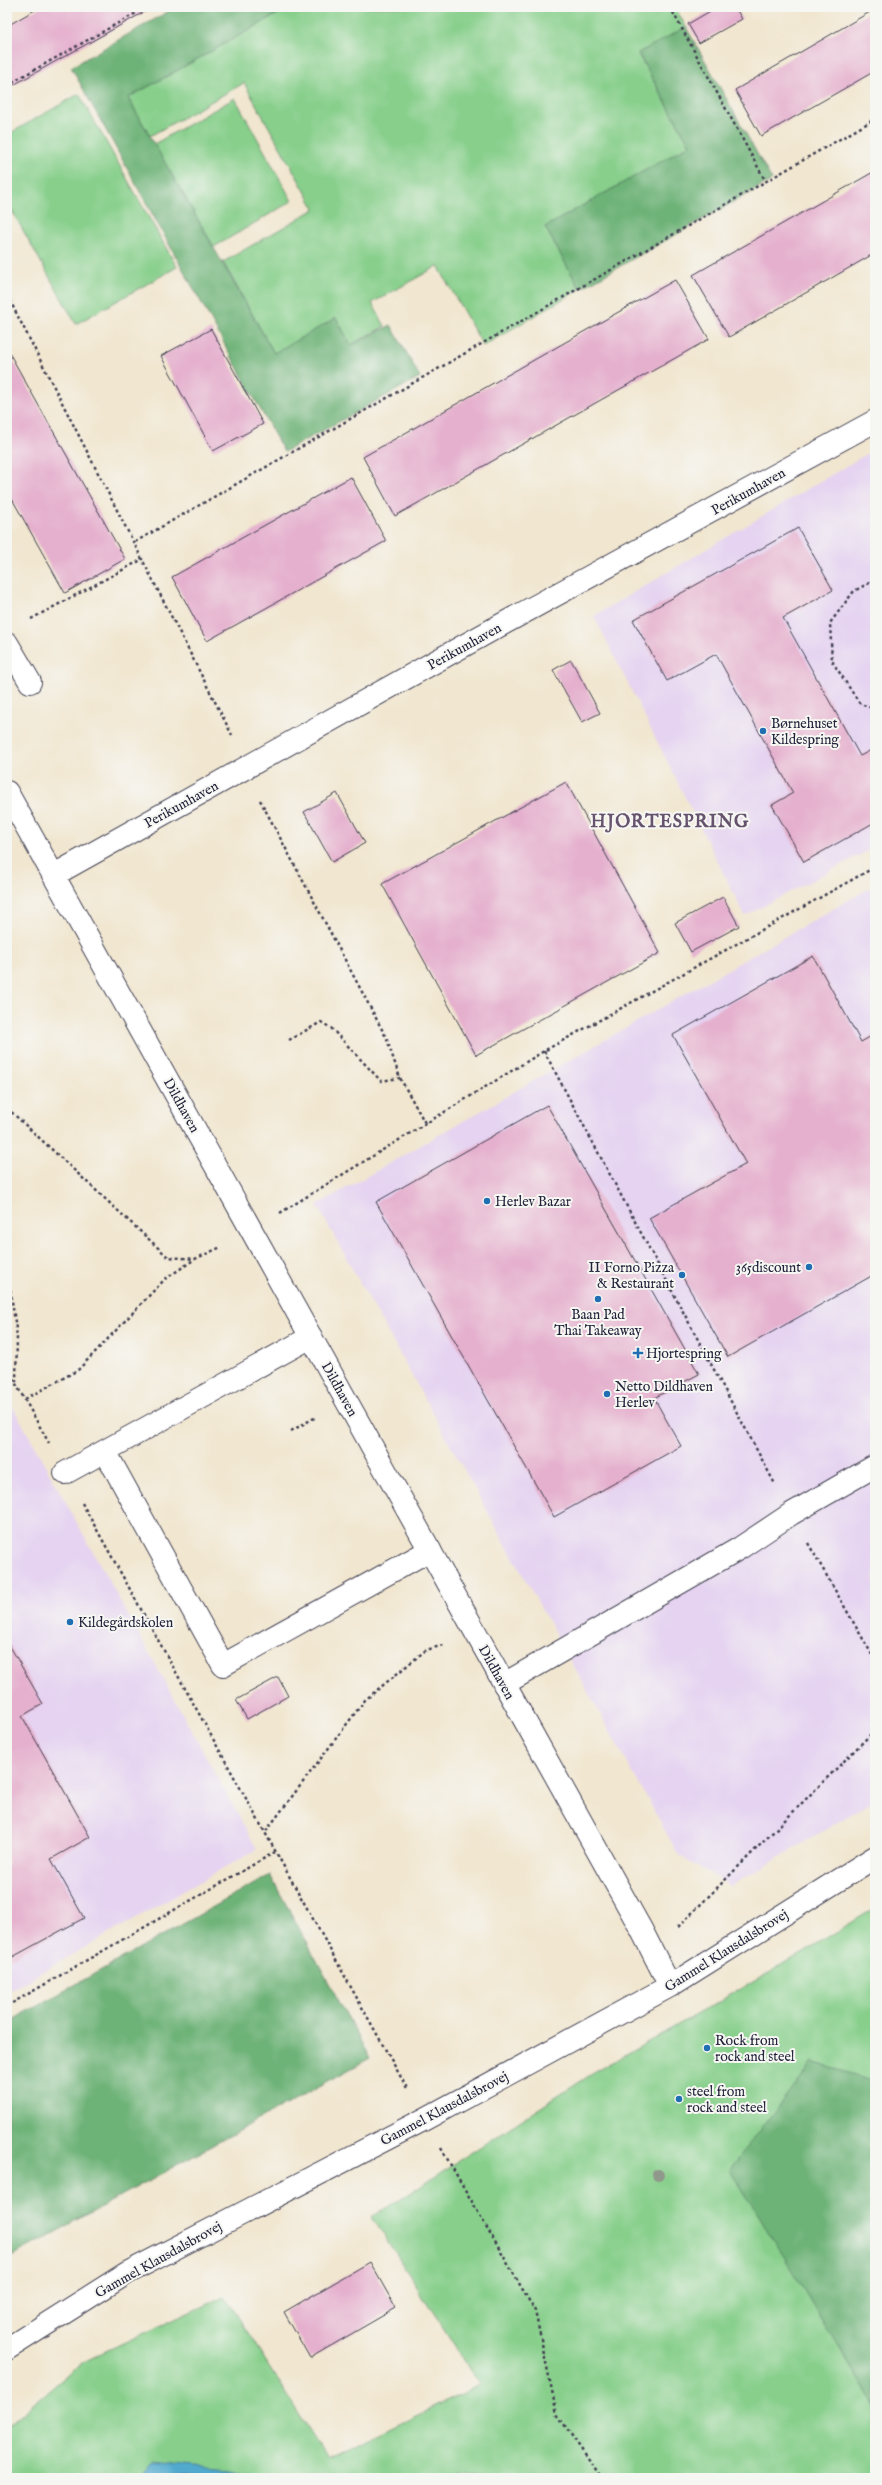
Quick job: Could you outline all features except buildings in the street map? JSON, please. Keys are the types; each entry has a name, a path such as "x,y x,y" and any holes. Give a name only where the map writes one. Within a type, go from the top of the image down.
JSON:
{"street":[{"name":"Perikumhaven","path":"54,875 499,626 875,421"},
{"path":"7,643 30,682"},
{"name":"Dildhaven","path":"7,792 478,1636 670,1986"},
{"path":"65,1473 311,1337"},
{"path":"105,1452 223,1665 430,1550"},
{"path":"504,1684 740,1548 791,1514 875,1466"},
{"name":"Gammel Klausdalsbrovej","path":"7,2349 127,2273 425,2119 670,1986 875,1857"}],"path":[{"path":"7,85 147,7"},
{"path":"670,7 765,180"},
{"path":"135,542 765,180 875,119"},
{"path":"7,294 135,542 235,741"},
{"path":"27,621 143,559"},
{"path":"875,580 854,591 830,623 832,660 860,704 875,709"},
{"path":"259,798 386,1037 400,1078 425,1123"},
{"path":"279,1213 544,1051 875,867"},
{"path":"289,1040 321,1022 331,1028 381,1081 400,1078"},
{"path":"544,1051 791,1514 875,1660"},
{"path":"7,1108 168,1257 195,1259"},
{"path":"25,1400 78,1370 165,1279 195,1259 222,1246"},
{"path":"7,1266 18,1336 16,1384"},
{"path":"7,1368 425,2119 535,2311 557,2414 601,2478"},
{"path":"266,1831 365,1700 426,1650 478,1636"},
{"path":"653,1953 875,1730"},
{"path":"7,2006 277,1851"}],"shaded area":[{"name":"Børnehuset Kildespring","path":"875,449 875,847 745,916 594,616"},
{"path":"875,885 875,1800 731,1886 678,1854 317,1205"},
{"name":"Kildegårdskolen","path":"7,1396 257,1849 7,1992"}],"green space":[{"path":"176,7 290,7 128,98 274,353 336,318 351,345 391,325 420,377 284,452 71,67"},
{"path":"290,7 675,7 686,27 638,54 690,145 545,227 580,289 483,346 438,266 372,303 385,326 351,345 336,318 274,353 223,262 315,209 244,83 150,136 128,98"},
{"path":"686,27 772,180 580,289 545,227 690,145 638,53"},
{"path":"79,94 177,267 76,324 7,202 7,135"},
{"path":"235,98 292,201 214,247 154,144"},
{"path":"270,1875 370,2058 7,2259 7,2023"},
{"path":"875,1908 875,2478 7,2478 7,2426 84,2361 225,2296 327,2459 480,2385 372,2217 592,2074 781,1966"},
{"path":"812,2062 875,2081 875,2407 730,2169"}],"water":[{"path":"153,2463 292,2476 295,2478 141,2478"}],"place":[{"name":"Børnehuset Kildespring","path":"763,731"},
{"name":"Herlev Bazar","path":"487,1201"},
{"name":"365discount","path":"809,1267"},
{"name":"II Forno Pizza & Restaurant","path":"682,1275"},
{"name":"Baan Pad Thai Takeaway","path":"598,1299"},
{"name":"Hjortespring","path":"638,1353"},
{"name":"Netto Dildhaven Herlev","path":"607,1394"},
{"name":"Kildegårdskolen","path":"70,1622"},
{"name":"Rock from rock and steel","path":"707,2048"},
{"name":"steel from rock and steel","path":"679,2099"}],"district":[{"name":"HJORTESPRING","path":"670,821"}]}
